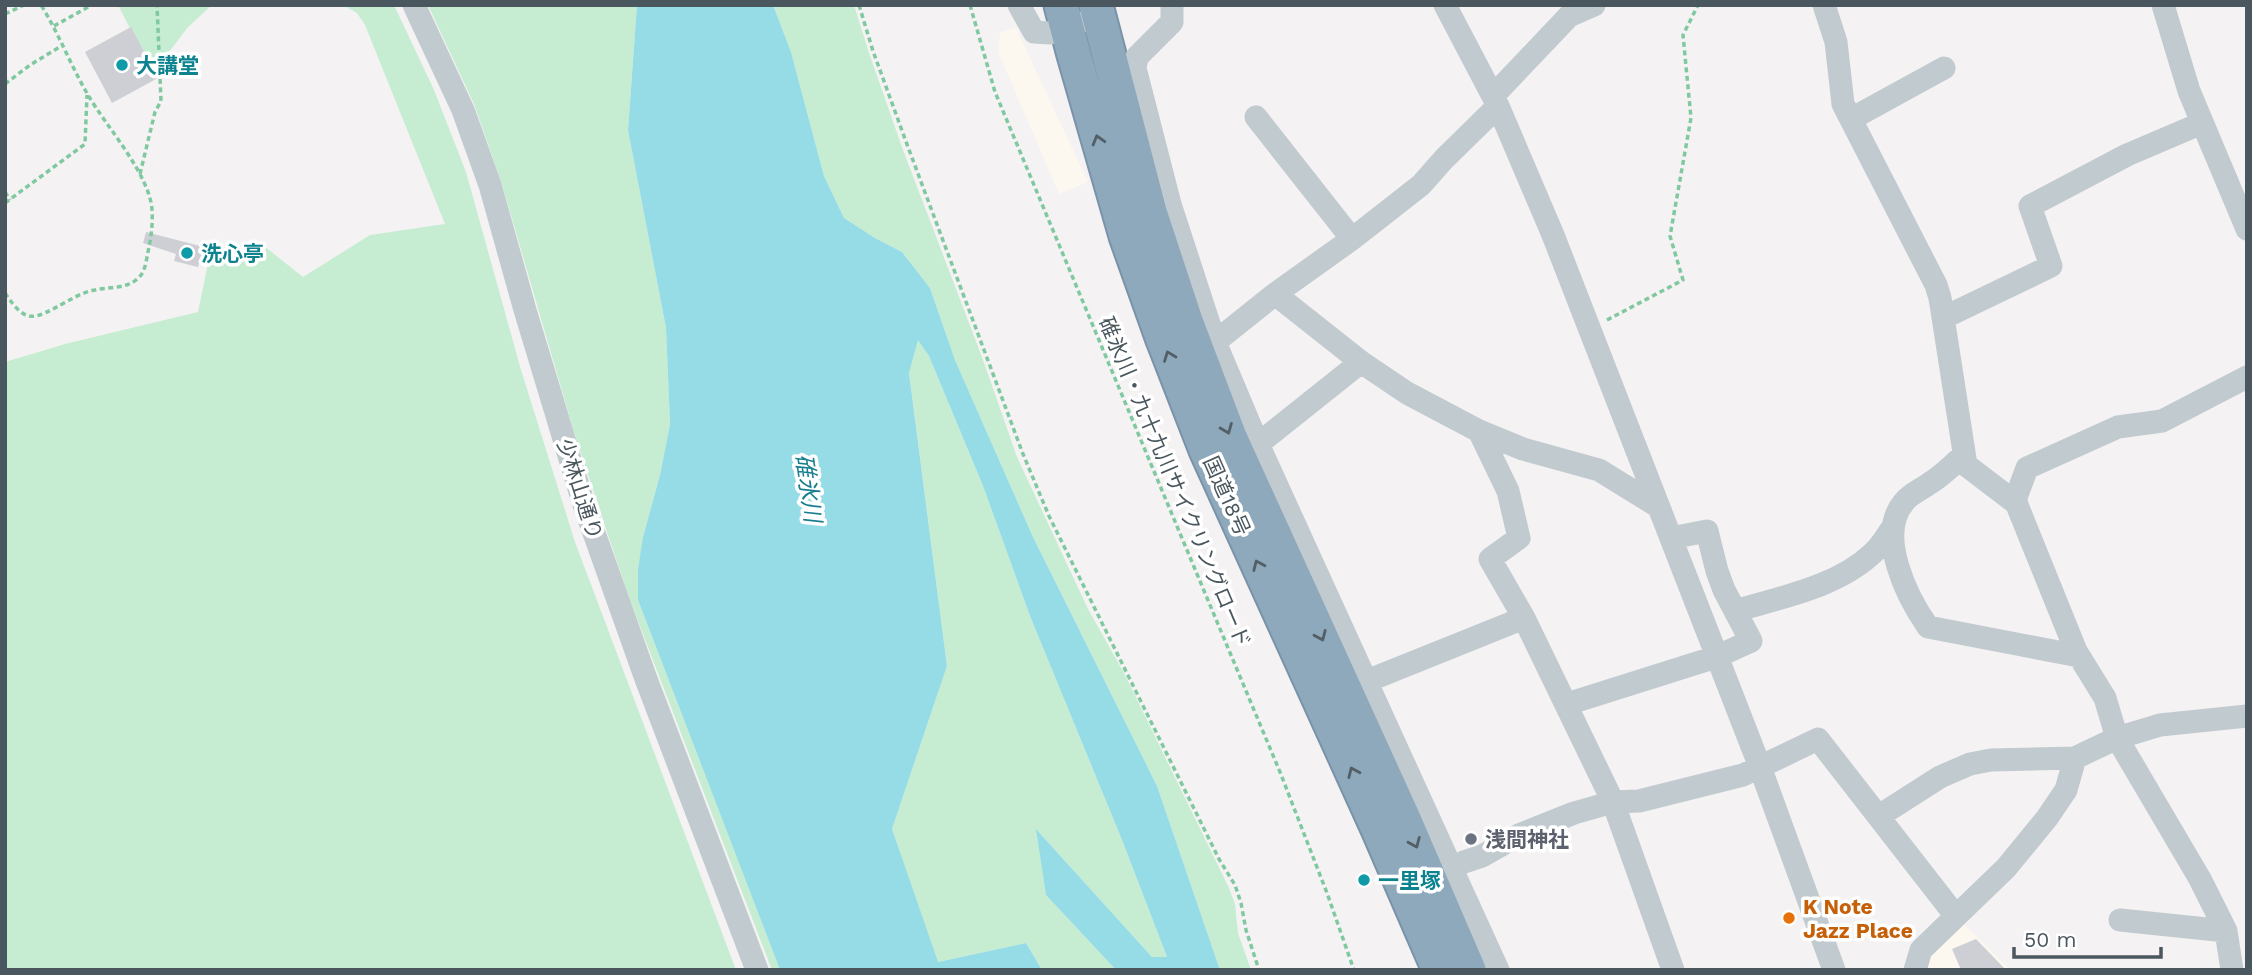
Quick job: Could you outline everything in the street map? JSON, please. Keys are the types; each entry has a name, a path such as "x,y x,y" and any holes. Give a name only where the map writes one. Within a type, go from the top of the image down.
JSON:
{"highway":[{"name":"国道18号","path":"1102,8 1150,212 1186,321 1220,411 1469,970"},
{"name":"国道18号","path":"1064,17 1126,236 1206,450 1378,829 1438,970"}],"street":[{"name":"少林山通り","path":"414,5 463,110 490,185 587,515 646,679 757,970"},
{"path":"1019,5 1034,32 1050,33 1064,17 1102,8"},
{"path":"1172,5 1172,22 1137,57 1135,68 1170,204 1215,342 1258,444 1498,970"},
{"path":"1445,5 1495,101 1553,235 1760,767 1835,970"},
{"path":"1215,342 1421,185 1569,16 1594,5"},
{"path":"1824,5 1836,42 1843,104 1936,285 1966,466 2017,505"},
{"path":"2163,5 2189,91 2247,229"},
{"path":"1851,119 1944,68"},
{"path":"1256,117 1352,239"},
{"path":"1943,318 2051,266 2030,206 2127,155 2202,122"},
{"path":"1275,294 1361,362 1407,393 1479,431 1523,449 1599,470 1658,507"},
{"path":"1258,444 1361,362"},
{"path":"2232,970 2226,931 2200,879 2117,738 2105,698 2079,656 2015,500 2026,468 2118,427 2162,421 2247,377"},
{"path":"1479,431 1508,491 1519,538 1490,559 1524,618 1613,802 1673,970"},
{"path":"1963,456 1929,484 1918,489 1896,514 1893,527 1894,548 1913,606 1928,627 2079,656"},
{"path":"1735,611 1809,589 1844,575 1875,552 1893,527"},
{"path":"1567,704 1716,657 1751,641 1717,571 1707,531 1671,538"},
{"path":"1367,681 1524,618"},
{"path":"1879,816 1940,777 1970,764 1992,760 2075,758 2117,738 2160,725 2247,716"},
{"path":"1453,868 1482,856 1518,835 1574,813 1613,802 1639,801 1743,775 1818,739 1955,915"},
{"path":"1915,970 1922,950 2006,868 2047,818 2066,790 2075,758"},
{"path":"2120,920 2226,931"}],"path":[{"path":"5,14 24,5"},
{"path":"5,293 19,313 32,317 82,293 136,281 144,271 152,235 152,208 140,174 88,94 41,5"},
{"path":"140,174 155,112 161,101 157,5"},
{"path":"859,5 903,135 1028,467 1092,606 1128,671 1219,859 1235,886 1259,970"},
{"name":"碓氷川・九十九川サイクリングロード","path":"970,5 995,92 1280,772 1354,970"},
{"path":"1590,329 1683,280 1670,236 1691,118 1683,35 1698,5"},
{"path":"54,26 90,6"},
{"path":"5,84 63,45"},
{"path":"5,192 8,201 85,144 88,94"}],"shaded area":[{"path":"1016,28 1088,182 1059,194 998,52 1000,32"},
{"path":"1960,920 2010,970 1919,970"}],"green space":[{"path":"118,5 212,5 188,27 153,73"},
{"path":"343,5 394,5 434,90 466,172 521,370 575,542 736,970 5,970 5,362 65,344 198,312 211,249 259,242 303,277 370,235 445,224 365,25 357,13"},
{"path":"428,5 637,5 628,130 666,328 670,424 660,475 643,537 638,600 780,970 772,970 631,603 574,432 501,181 474,104"},
{"path":"773,5 854,5 903,150 1017,457 1088,609 1124,673 1229,888 1235,904 1238,933 1251,970 1220,970 1157,786 1033,537 955,360 930,288 902,252 844,218 824,176 791,52"},
{"path":"918,339 929,356 983,486 1030,616 1167,957 1152,957 1037,830 1046,895 1116,970 1042,970 1026,943 938,962 933,952 892,829 947,666 909,372"}],"water":[{"name":"碓氷川","path":"637,5 773,5 791,52 824,176 844,218 902,252 930,288 955,360 1033,537 1157,786 1220,970 1116,970 1046,895 1036,829 1152,957 1167,957 1030,616 983,486 929,356 918,340 909,373 947,666 892,829 938,962 1026,943 1042,970 780,970 638,600 638,570 643,537 660,475 670,424 666,328 628,130"}],"building":[{"name":"大講堂","path":"131,27 158,78 112,103 85,52"},
{"name":"洗心亭","path":"146,232 204,247 198,267 174,261 176,254 143,243"},
{"path":"1976,939 2006,970 1961,970 1952,949"}],"place":[{"name":"大講堂","path":"122,65"},
{"name":"洗心亭","path":"187,253"},
{"name":"浅間神社","path":"1471,839"},
{"name":"一里塚","path":"1364,880"},
{"name":"K Note Jazz Place","path":"1789,918"}]}
